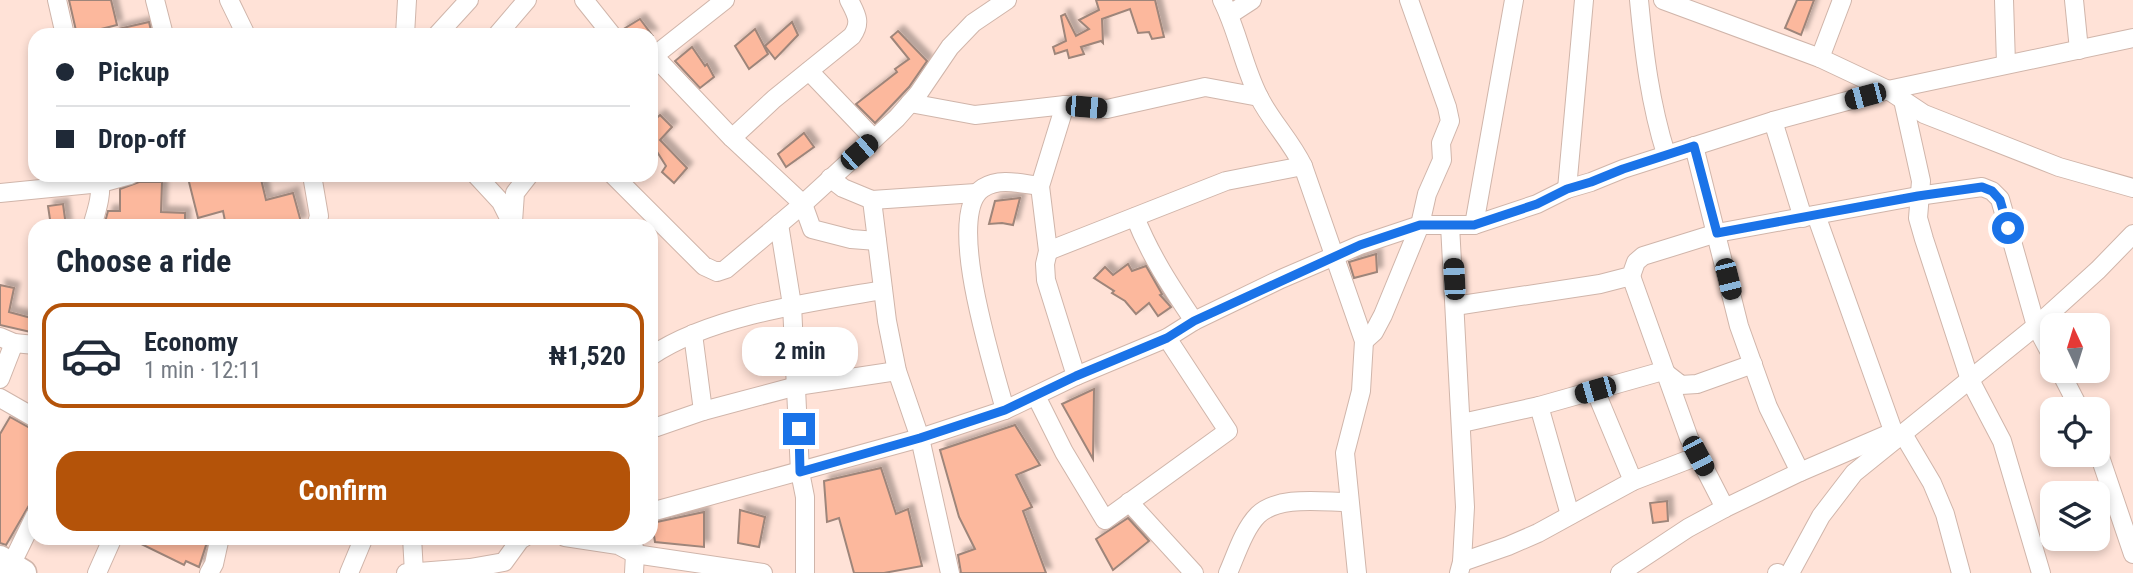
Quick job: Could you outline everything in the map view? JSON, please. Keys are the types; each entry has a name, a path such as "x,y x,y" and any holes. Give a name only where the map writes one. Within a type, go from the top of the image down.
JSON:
{"street":[{"path":"57,0 63,28"},
{"path":"155,0 162,28"},
{"path":"407,0 409,28"},
{"path":"443,28 469,0"},
{"path":"503,28 527,0"},
{"path":"584,0 606,28"},
{"path":"658,52 724,0"},
{"path":"732,138 852,36 858,28 858,17 849,0"},
{"path":"658,220 711,271 726,269 874,139 910,103 973,23 1007,0"},
{"path":"1252,0 1225,7 1259,97 1296,150 1303,166 1364,341 1361,391 1345,453 1357,573"},
{"path":"1364,341 1374,332 1383,315 1420,225 1427,194 1442,160 1441,143 1450,121 1409,0"},
{"path":"1474,225 1514,0"},
{"path":"1567,189 1584,0"},
{"path":"1639,0 1649,93 1665,154"},
{"path":"1663,0 1683,4 1820,58 1895,95 1924,114 2059,167 2133,188"},
{"path":"1820,58 1842,0"},
{"path":"2004,0 2006,64"},
{"path":"2074,0 2079,50"},
{"path":"232,1 243,28"},
{"path":"658,510 920,438 1005,410 1076,376 1167,338 1194,321 1336,255 1420,225 1474,225 1537,204 1567,189 1665,154 1773,121 1895,95 1928,83 2006,64 2133,38"},
{"path":"658,63 732,138 803,204 812,229 851,239 877,241"},
{"path":"809,71 874,139"},
{"path":"910,103 975,115 1065,105 1107,109 1205,87 1259,97"},
{"path":"1895,95 1921,181 1918,218 1924,239 1970,380 2002,441 2041,573"},
{"path":"1065,105 1041,186 1048,251 1046,280 1076,376"},
{"path":"1773,121 1897,435 1933,483 1945,514 1961,573"},
{"path":"1694,146 1739,326 1768,407 1800,472"},
{"path":"1048,251 1226,181 1303,166"},
{"path":"830,178 843,188 872,200 976,193"},
{"path":"0,193 79,182"},
{"path":"94,219 100,182"},
{"path":"313,182 318,219"},
{"path":"482,182 501,202 510,219"},
{"path":"513,219 515,193 524,182"},
{"path":"619,182 657,219"},
{"path":"1005,410 968,255 970,209 976,193 984,187 1003,182 1041,186"},
{"path":"1726,508 1689,438 1631,276 1636,262 1643,256 1717,233 1982,187 1992,191 2000,200 2040,334"},
{"path":"872,200 883,290 897,371 920,438 950,573"},
{"path":"1135,217 1146,246 1194,321"},
{"path":"779,224 792,305 800,472 805,497 805,573"},
{"path":"1451,225 1465,507 1460,568 1508,547 1633,481 1698,456"},
{"path":"1790,573 1822,516 1854,473 1897,435 2036,326 2133,234"},
{"path":"1455,306 1600,284 1631,276"},
{"path":"658,352 693,334 792,305 883,290"},
{"path":"693,334 703,411"},
{"path":"1036,396 1064,452 1105,520 1227,431 1167,338"},
{"path":"0,379 7,340 28,344"},
{"path":"1663,371 1681,385 1697,384 1753,364"},
{"path":"658,427 703,411 797,386 897,371"},
{"path":"1462,423 1539,406 1663,371"},
{"path":"1595,390 1633,481"},
{"path":"0,398 28,414"},
{"path":"1539,406 1570,515"},
{"path":"1625,572 1688,528 1726,508 1800,472 1897,435"},
{"path":"2103,467 2133,554"},
{"path":"1129,502 1194,573"},
{"path":"1228,573 1252,522 1260,513 1289,503 1349,502"},
{"path":"11,566 28,531"},
{"path":"97,573 109,545"},
{"path":"209,573 218,545"},
{"path":"349,573 361,545"},
{"path":"412,545 414,573"},
{"path":"406,573 505,567 517,545"},
{"path":"634,573 634,545 763,573"}],"building":[{"path":"69,0 111,0 117,25 105,28 75,28"},
{"path":"1096,0 1155,0 1164,37 1152,39 1149,32 1138,33 1130,9 1102,19 1103,43 1101,41 1081,47 1084,54 1069,58 1067,50 1055,54 1053,47 1066,41 1061,16 1065,14 1076,36 1089,29 1079,20 1099,10"},
{"path":"1797,0 1814,0 1801,35 1785,28"},
{"path":"640,19 647,28 625,28"},
{"path":"149,22 150,28 123,28"},
{"path":"792,22 798,35 775,59 765,46"},
{"path":"755,29 768,54 749,69 735,46"},
{"path":"898,31 927,61 909,87 875,123 856,104 897,72 895,69 909,59 891,37"},
{"path":"692,47 714,77 700,88 675,61"},
{"path":"660,115 672,127 660,140 687,168 674,183 662,172 666,166 658,153"},
{"path":"804,133 814,147 786,167 778,154"},
{"path":"139,182 162,182 161,212 185,213 185,219 106,219 108,211 120,211 120,189"},
{"path":"189,182 262,182 266,200 293,193 300,219 225,219 223,211 198,218"},
{"path":"1020,198 1013,225 989,224 995,201"},
{"path":"63,204 65,219 50,219 48,206"},
{"path":"1376,254 1377,272 1354,278 1349,262"},
{"path":"1128,264 1132,271 1146,266 1162,294 1160,295 1171,307 1158,316 1149,303 1136,314 1125,301 1112,293 1114,291 1094,278 1105,267 1113,275"},
{"path":"0,285 14,288 9,312 28,317 28,331 0,325"},
{"path":"1094,389 1093,459 1062,404"},
{"path":"10,417 28,427 28,507 6,545 0,543 0,434"},
{"path":"1015,425 1040,465 1016,475 1032,507 1023,511 1046,573 961,573 958,555 975,549 959,517 940,450"},
{"path":"881,468 896,514 908,509 922,566 884,573 854,573 839,518 827,522 824,481"},
{"path":"1667,501 1668,521 1653,523 1650,503"},
{"path":"740,510 765,517 759,547 738,543"},
{"path":"704,512 704,547 658,542 658,522"},
{"path":"1128,518 1149,541 1113,570 1096,539"},
{"path":"143,545 206,545 199,567 186,561 184,565"}],"route":[{"path":"799,429 800,472 920,438 1005,410 1076,376 1167,338 1194,321 1281,279 1360,245 1420,225 1474,225 1537,204 1567,189 1694,146 1717,233 1982,187 1992,191 2000,200 2008,228"}]}
